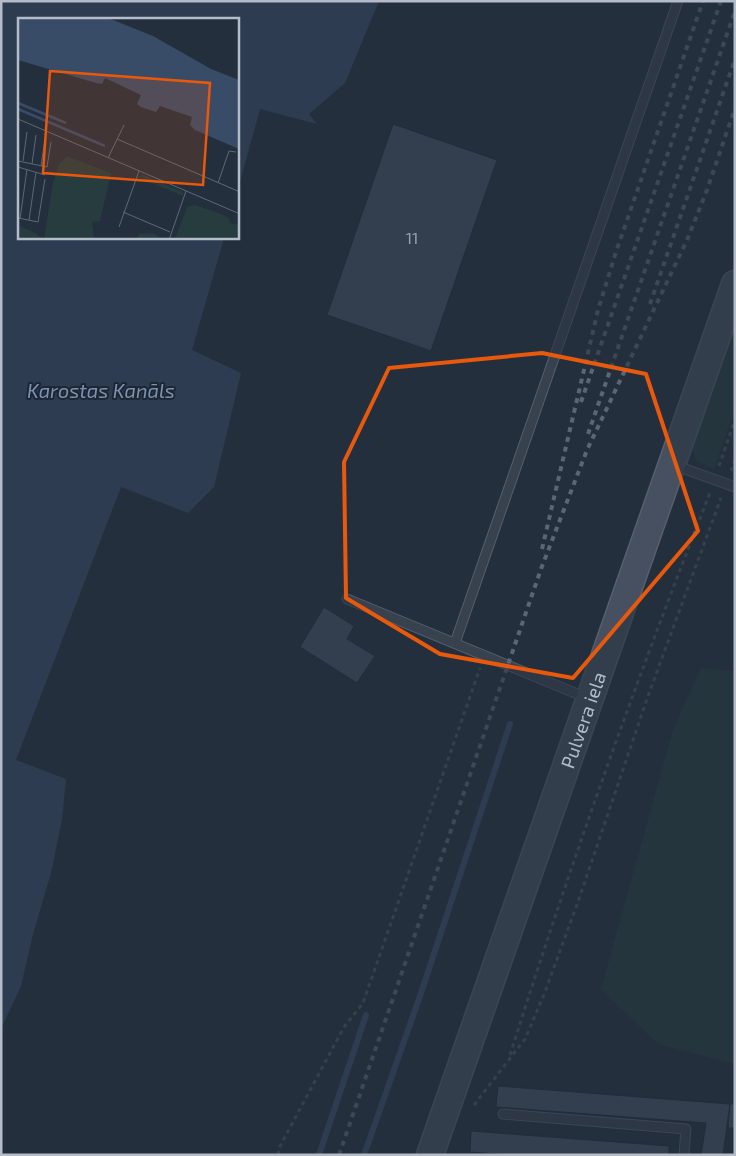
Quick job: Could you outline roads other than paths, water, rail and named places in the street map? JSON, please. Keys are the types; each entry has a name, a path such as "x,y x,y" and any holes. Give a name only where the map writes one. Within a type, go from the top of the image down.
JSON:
{"main road":[{"name":"Pulvera iela","path":"430,1155 735,284"}],"lane":[{"path":"455,643 678,1"},
{"path":"672,464 730,485"},
{"path":"347,599 590,699"},
{"path":"503,1114 686,1129 684,1155"}],"water":[{"name":"Karostas Kanāls","path":"1,1 379,1 345,83 309,114 317,124 260,109 239,185 239,18 18,18 18,239 224,239 192,350 241,373 214,487 188,513 121,487 16,760 66,779 62,820 51,873 33,934 21,986 1,1029"}],"waterway":[{"path":"364,1155 420,996 510,724"},
{"path":"319,1155 366,1015"}],"railway":[{"path":"542,549 598,310 616,252 703,1"},
{"path":"581,402 721,1"},
{"path":"588,434 735,11"},
{"path":"650,304 735,59"},
{"path":"339,1155 541,569 587,450 687,240 707,190 735,108"}]}
